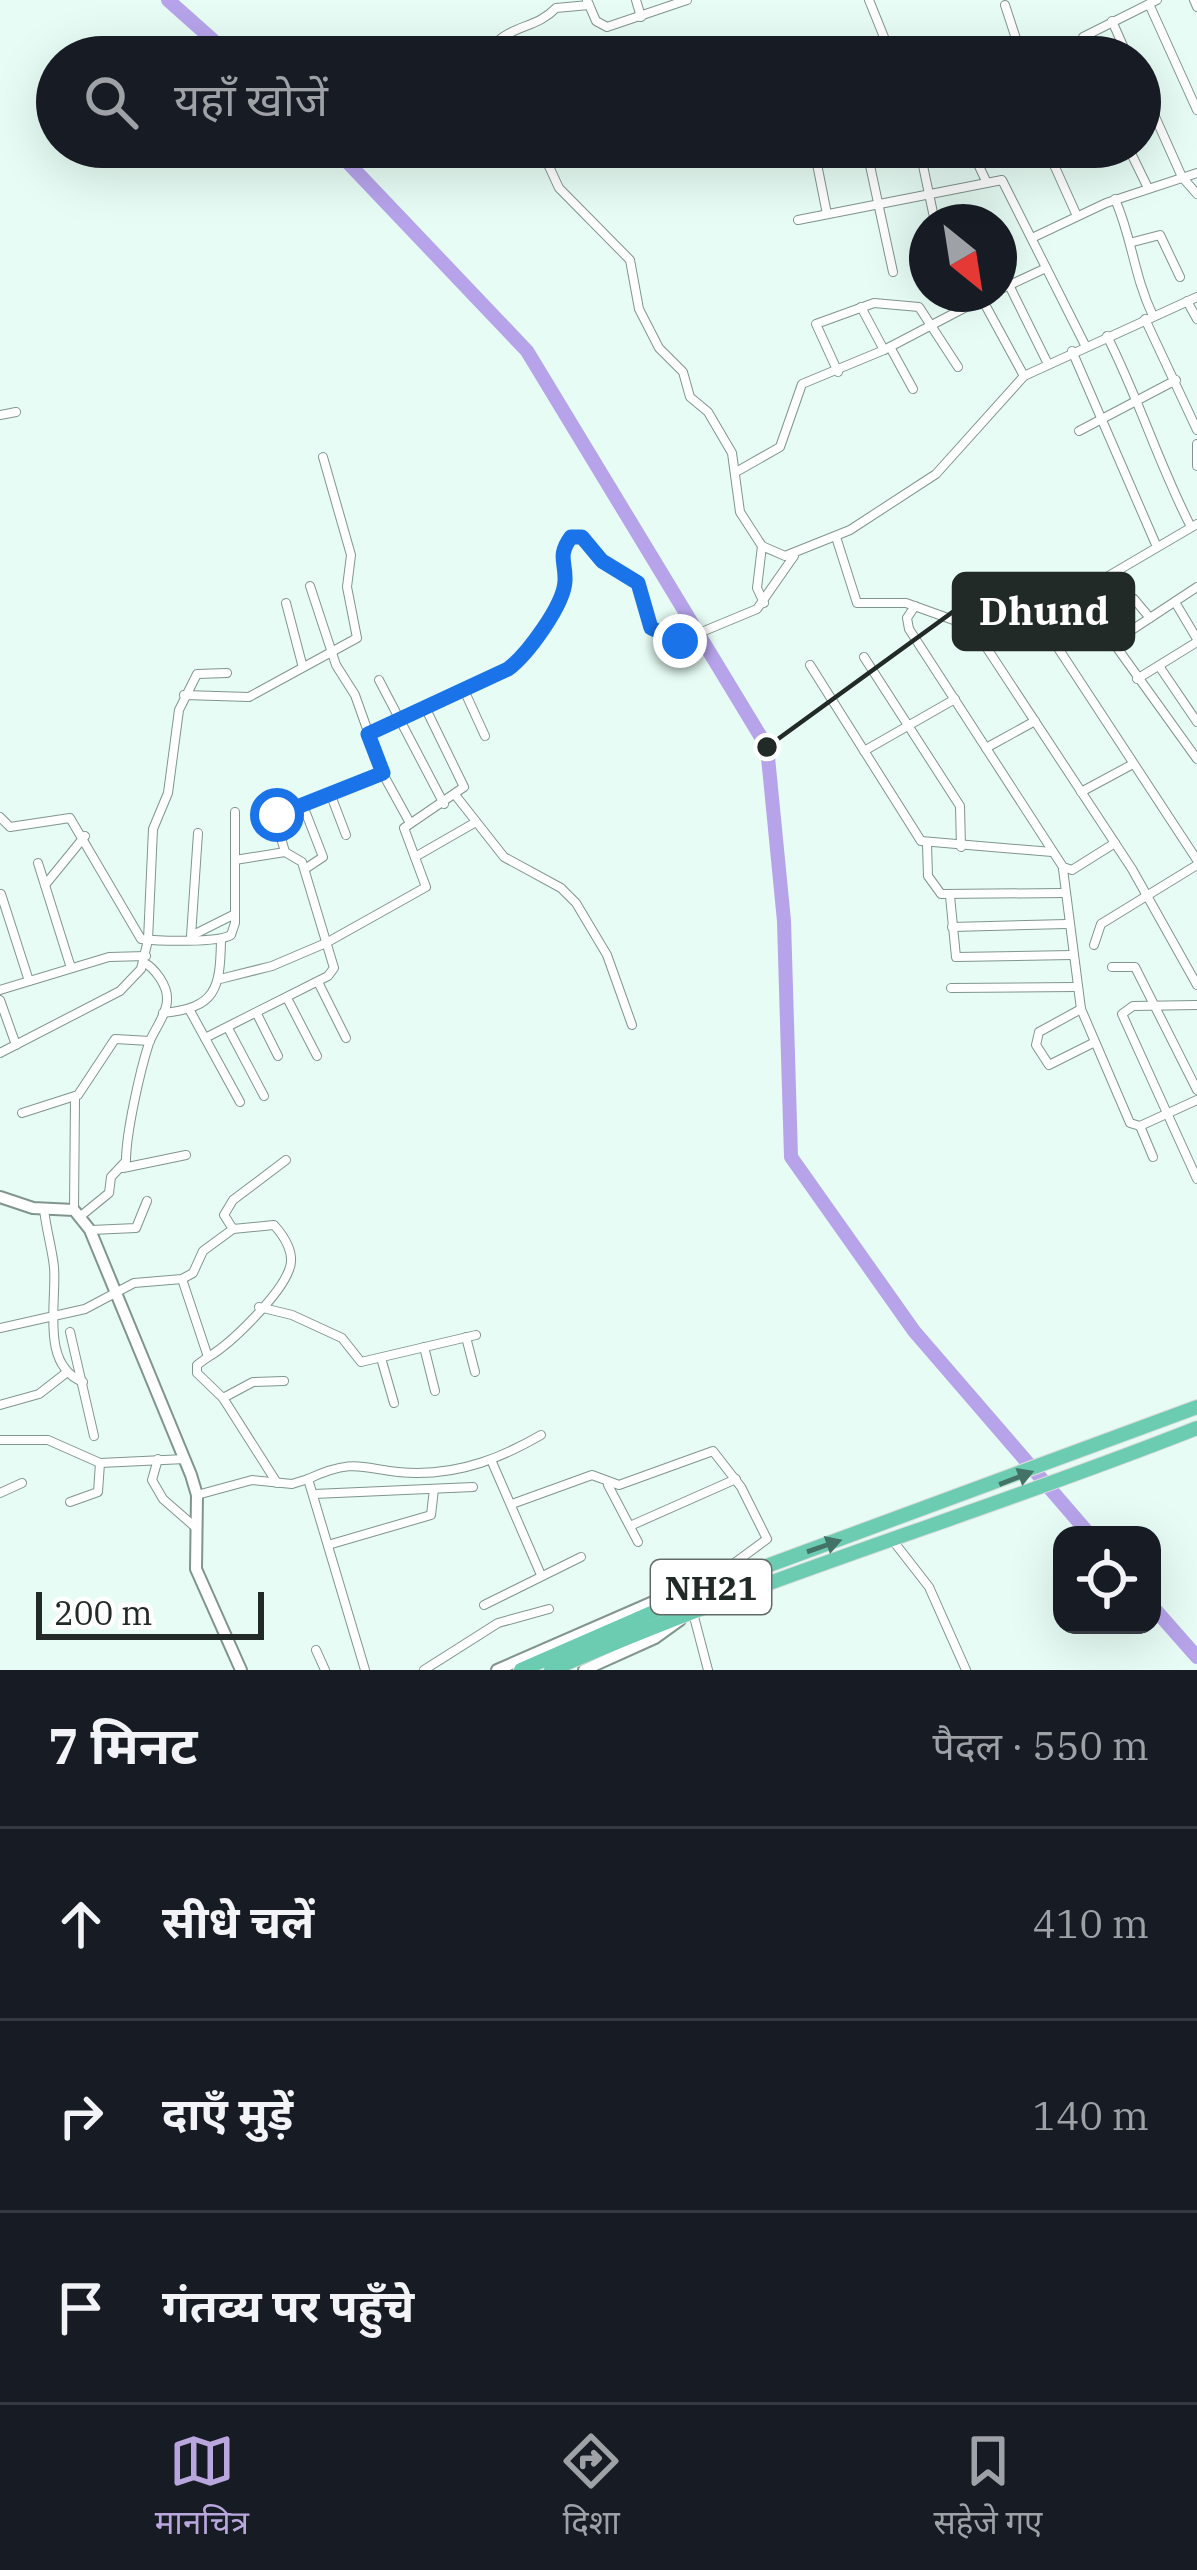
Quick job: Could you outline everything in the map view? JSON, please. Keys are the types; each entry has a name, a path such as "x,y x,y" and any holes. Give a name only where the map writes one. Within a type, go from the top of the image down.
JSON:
{"highway":[{"name":"NH21","path":"521,1670 715,1586 1197,1407"},
{"name":"NH21","path":"551,1670 692,1611 894,1542 1197,1427"}],"street":[{"path":"636,0 641,16"},
{"path":"504,36 545,22 556,8 588,3 596,21 607,27 687,0"},
{"path":"869,0 884,36"},
{"path":"1085,36 1133,5 1153,2 1197,110"},
{"path":"1005,5 1015,36"},
{"path":"1112,21 1119,36"},
{"path":"1161,130 1182,177 1197,194"},
{"path":"550,168 560,188 630,260 639,309 664,355 682,372 691,397 728,444 736,472 737,502 762,546 757,588 764,602"},
{"path":"817,168 827,214"},
{"path":"871,168 892,272"},
{"path":"924,168 931,204"},
{"path":"980,168 986,181"},
{"path":"1055,168 1077,216"},
{"path":"1138,168 1148,188"},
{"path":"1034,237 1115,199 1197,173"},
{"path":"798,220 986,181 1006,184 1084,346"},
{"path":"1115,199 1133,242 1130,264 1149,318 1197,430"},
{"path":"1133,242 1162,237 1180,277"},
{"path":"1017,282 1046,268"},
{"path":"368,734 526,655 563,587 560,558 577,536 602,561 638,583 651,628 672,639 696,636 764,602 795,555 836,537 946,466 1000,396 1024,376 1192,298 1197,319"},
{"path":"838,372 816,324 861,307 914,305 934,324 958,367"},
{"path":"861,307 913,389"},
{"path":"736,472 780,447 802,384 838,372 957,312"},
{"path":"1002,312 1024,376"},
{"path":"1010,312 1048,362"},
{"path":"983,640 1194,526 1107,336"},
{"path":"1072,351 1105,417 1157,547"},
{"path":"1079,430 1176,380"},
{"path":"1187,404 1197,399"},
{"path":"0,415 16,412"},
{"path":"1197,444 1197,466"},
{"path":"184,695 249,697 302,664 352,642 358,631 347,587 351,555 323,457"},
{"path":"836,537 857,603 915,606 961,619 983,640 1148,894 1197,983"},
{"path":"762,546 795,555"},
{"path":"310,586 331,652 355,695 383,773 410,823"},
{"path":"1112,643 1197,587"},
{"path":"1150,618 1134,599 1104,616 1100,624 1195,752"},
{"path":"1137,679 1197,641 1175,602"},
{"path":"286,603 302,664"},
{"path":"915,606 906,622 1063,867 1081,1009 1130,1123 1140,1126 1197,1100"},
{"path":"1081,623 1055,642 1197,863 1101,924 1094,945"},
{"path":"863,657 960,806 961,847"},
{"path":"810,665 916,836 927,844 1054,852"},
{"path":"1159,666 1197,722"},
{"path":"0,1053 120,991 148,962 153,940 152,841 168,793 175,724 197,674 227,674"},
{"path":"379,680 444,804"},
{"path":"464,690 485,736"},
{"path":"1186,706 1197,698"},
{"path":"864,752 955,700"},
{"path":"220,980 272,966 326,943 426,886 402,833 456,795 464,783 425,707"},
{"path":"986,748 1035,721"},
{"path":"1082,792 1132,764"},
{"path":"206,1038 317,982 334,968 305,869 285,852 277,815 383,773"},
{"path":"330,793 346,835"},
{"path":"456,795 504,857 569,894 607,955 632,1024"},
{"path":"302,803 322,857 305,869"},
{"path":"0,817 10,827 63,816 85,836 131,929 153,940 191,936 221,941 231,935 235,914 235,812"},
{"path":"415,857 476,822"},
{"path":"191,936 198,833"},
{"path":"45,884 85,836"},
{"path":"1063,867 1076,868 1115,843"},
{"path":"927,844 931,884 950,896 1064,893"},
{"path":"235,860 285,852"},
{"path":"38,863 71,968"},
{"path":"1,894 28,981"},
{"path":"950,896 953,952 961,958 1072,955"},
{"path":"191,936 235,914"},
{"path":"952,927 1067,924"},
{"path":"163,1013 189,1009 214,993 220,980 221,941"},
{"path":"0,990 123,954 148,962 166,993 120,1168 111,1178 109,1192 78,1212 0,1198"},
{"path":"1112,967 1135,967 1197,1090"},
{"path":"317,982 346,1038"},
{"path":"951,988 1076,987"},
{"path":"286,998 317,1056"},
{"path":"0,1000 16,1045"},
{"path":"1197,1005 1128,1007 1122,1014 1197,1179"},
{"path":"189,1009 240,1102"},
{"path":"1081,1009 1039,1032 1036,1045 1049,1065 1093,1043"},
{"path":"256,1013 278,1056"},
{"path":"228,1028 264,1096"},
{"path":"150,1041 110,1042 75,1098 78,1212 90,1230 197,1495 196,1569 241,1670"},
{"path":"22,1113 75,1098"},
{"path":"1140,1126 1154,1157"},
{"path":"120,1168 186,1155"},
{"path":"232,1229 224,1215 228,1204 286,1160"},
{"path":"90,1230 130,1230 139,1225 147,1201"},
{"path":"44,1209 54,1266 57,1351 66,1373 83,1382"},
{"path":"0,1328 86,1309 134,1283 182,1280 193,1273 203,1251 232,1229 274,1226 290,1251 290,1270 232,1342 197,1365 197,1373 223,1398 278,1484"},
{"path":"182,1280 208,1357"},
{"path":"259,1307 292,1315 342,1339 357,1360 471,1336 475,1372"},
{"path":"70,1332 94,1436"},
{"path":"424,1347 435,1391"},
{"path":"381,1358 394,1403"},
{"path":"0,1405 39,1394 66,1373"},
{"path":"223,1398 253,1382 284,1381"},
{"path":"197,1495 252,1480 278,1484 308,1479 352,1462 422,1473 492,1462 541,1435"},
{"path":"0,1440 58,1442 78,1457 100,1462 184,1459"},
{"path":"497,1670 692,1585 715,1586 725,1570 766,1539 736,1479 713,1451 631,1482 608,1484"},
{"path":"158,1459 152,1473 155,1487 195,1527"},
{"path":"70,1502 98,1492 100,1462"},
{"path":"492,1462 542,1575"},
{"path":"512,1504 592,1475 608,1484 638,1542"},
{"path":"308,1479 365,1670"},
{"path":"630,1526 736,1479"},
{"path":"0,1493 22,1483"},
{"path":"314,1494 473,1486"},
{"path":"328,1545 431,1515 434,1489"},
{"path":"894,1542 929,1587 966,1670"},
{"path":"484,1605 581,1557"},
{"path":"424,1670 498,1623 549,1609"},
{"path":"584,1670 655,1638 692,1611 705,1669"},
{"path":"316,1650 325,1670"}],"waterway":[{"path":"168,0 208,36"},
{"path":"353,168 527,351 767,747 784,921 791,1157 914,1331 1082,1526"},
{"path":"1161,1616 1197,1657"}],"place":[{"name":"Dhund","path":"767,747"}],"route":[{"path":"277,815 383,773 368,734 508,669 526,655 563,587 560,558 571,537 582,537 602,561 638,583 651,628 680,641"}]}
